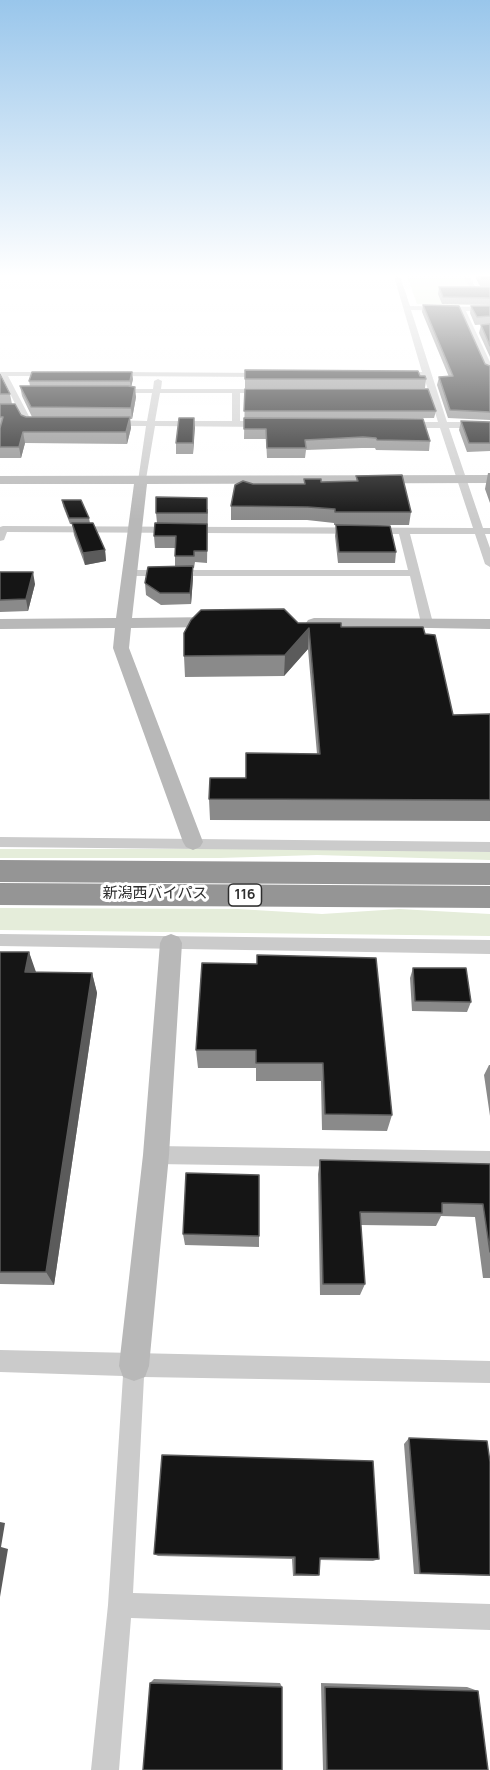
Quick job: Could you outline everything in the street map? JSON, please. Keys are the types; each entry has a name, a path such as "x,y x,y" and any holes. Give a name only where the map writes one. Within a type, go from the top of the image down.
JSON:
{"highway":[{"name":"新潟西バイパス","path":"0,871 490,874"},
{"name":"新潟西バイパス","path":"0,894 490,897"}],"street":[{"path":"421,356 461,473 485,531 490,564"},
{"path":"483,356 490,371"},
{"path":"50,423 28,423 19,410 3,374 59,374"},
{"path":"104,374 275,375"},
{"path":"391,374 427,375"},
{"path":"160,375 155,390 141,473 121,648 192,842"},
{"path":"108,391 271,391"},
{"path":"236,391 236,424"},
{"path":"12,392 24,392"},
{"path":"422,392 433,392"},
{"path":"7,410 19,410"},
{"path":"105,423 271,424"},
{"path":"398,425 490,425"},
{"path":"0,468 141,473 461,473 490,467"},
{"path":"0,480 141,473"},
{"path":"461,473 490,479"},
{"path":"0,538 3,529 485,531"},
{"path":"404,532 427,623"},
{"path":"128,573 415,573"},
{"path":"0,624 228,622"},
{"path":"299,623 490,624"},
{"path":"0,842 192,842 490,847"},
{"path":"0,940 490,947"},
{"path":"105,1770 120,1605 134,1366 156,1155 171,943"},
{"path":"156,1155 490,1160"},
{"path":"0,1361 134,1366 490,1372"},
{"path":"120,1605 490,1617"}],"green space":[{"path":"0,849 313,849 490,852 490,860 317,855 220,858 0,858"},
{"path":"0,908 238,909 322,914 399,909 490,914 490,936 0,930"}],"building":[{"path":"444,356 481,356 485,364 490,366 490,412 450,410 439,377 453,376"},
{"path":"245,370 418,371 420,376 425,376 426,379 245,379"},
{"path":"32,372 132,372 130,381 29,381"},
{"path":"0,374 10,394 0,394"},
{"path":"20,386 135,387 131,408 31,407"},
{"path":"245,389 428,389 436,411 244,411"},
{"path":"0,404 15,404 21,415 26,417 130,417 126,432 23,432 19,447 0,447 0,428 3,417 0,417"},
{"path":"179,418 194,418 193,443 176,443"},
{"path":"244,418 423,419 430,441 377,440 363,437 305,440 306,448 267,448 266,429 244,429"},
{"path":"461,421 490,422 490,443 469,443"},
{"path":"402,475 411,512 335,512 335,509 308,507 231,506 235,485 243,481 253,484 305,484 304,479 321,479 321,482 358,481 356,476"},
{"path":"156,497 207,498 207,513 156,513"},
{"path":"62,500 81,500 89,518 69,518"},
{"path":"72,523 93,523 105,550 83,553"},
{"path":"155,523 207,524 207,551 194,551 194,556 175,556 176,536 154,536"},
{"path":"336,525 390,526 396,552 339,552"},
{"path":"193,566 190,593 160,593 145,583 148,567"},
{"path":"0,572 33,572 26,599 0,600"},
{"path":"284,609 298,623 341,623 341,627 423,627 425,634 435,635 453,715 490,714 490,800 209,799 210,778 246,778 246,753 320,754 309,628 285,655 184,656 184,633 191,620 201,610"},
{"path":"0,952 29,952 25,972 92,973 46,1272 0,1272"},
{"path":"257,955 376,958 392,1115 325,1114 323,1063 256,1063 256,1050 196,1050 202,963 257,964"},
{"path":"413,968 466,968 471,1002 415,1001"},
{"path":"320,1160 490,1164 490,1252 483,1204 442,1203 442,1213 360,1212 365,1284 323,1284"},
{"path":"186,1173 259,1175 259,1236 183,1234"},
{"path":"409,1438 487,1441 490,1462 490,1575 420,1573"},
{"path":"162,1455 373,1461 379,1559 320,1558 319,1575 295,1574 295,1557 154,1554"},
{"path":"150,1683 282,1687 282,1770 143,1770"},
{"path":"325,1687 478,1691 488,1770 327,1770"}]}
